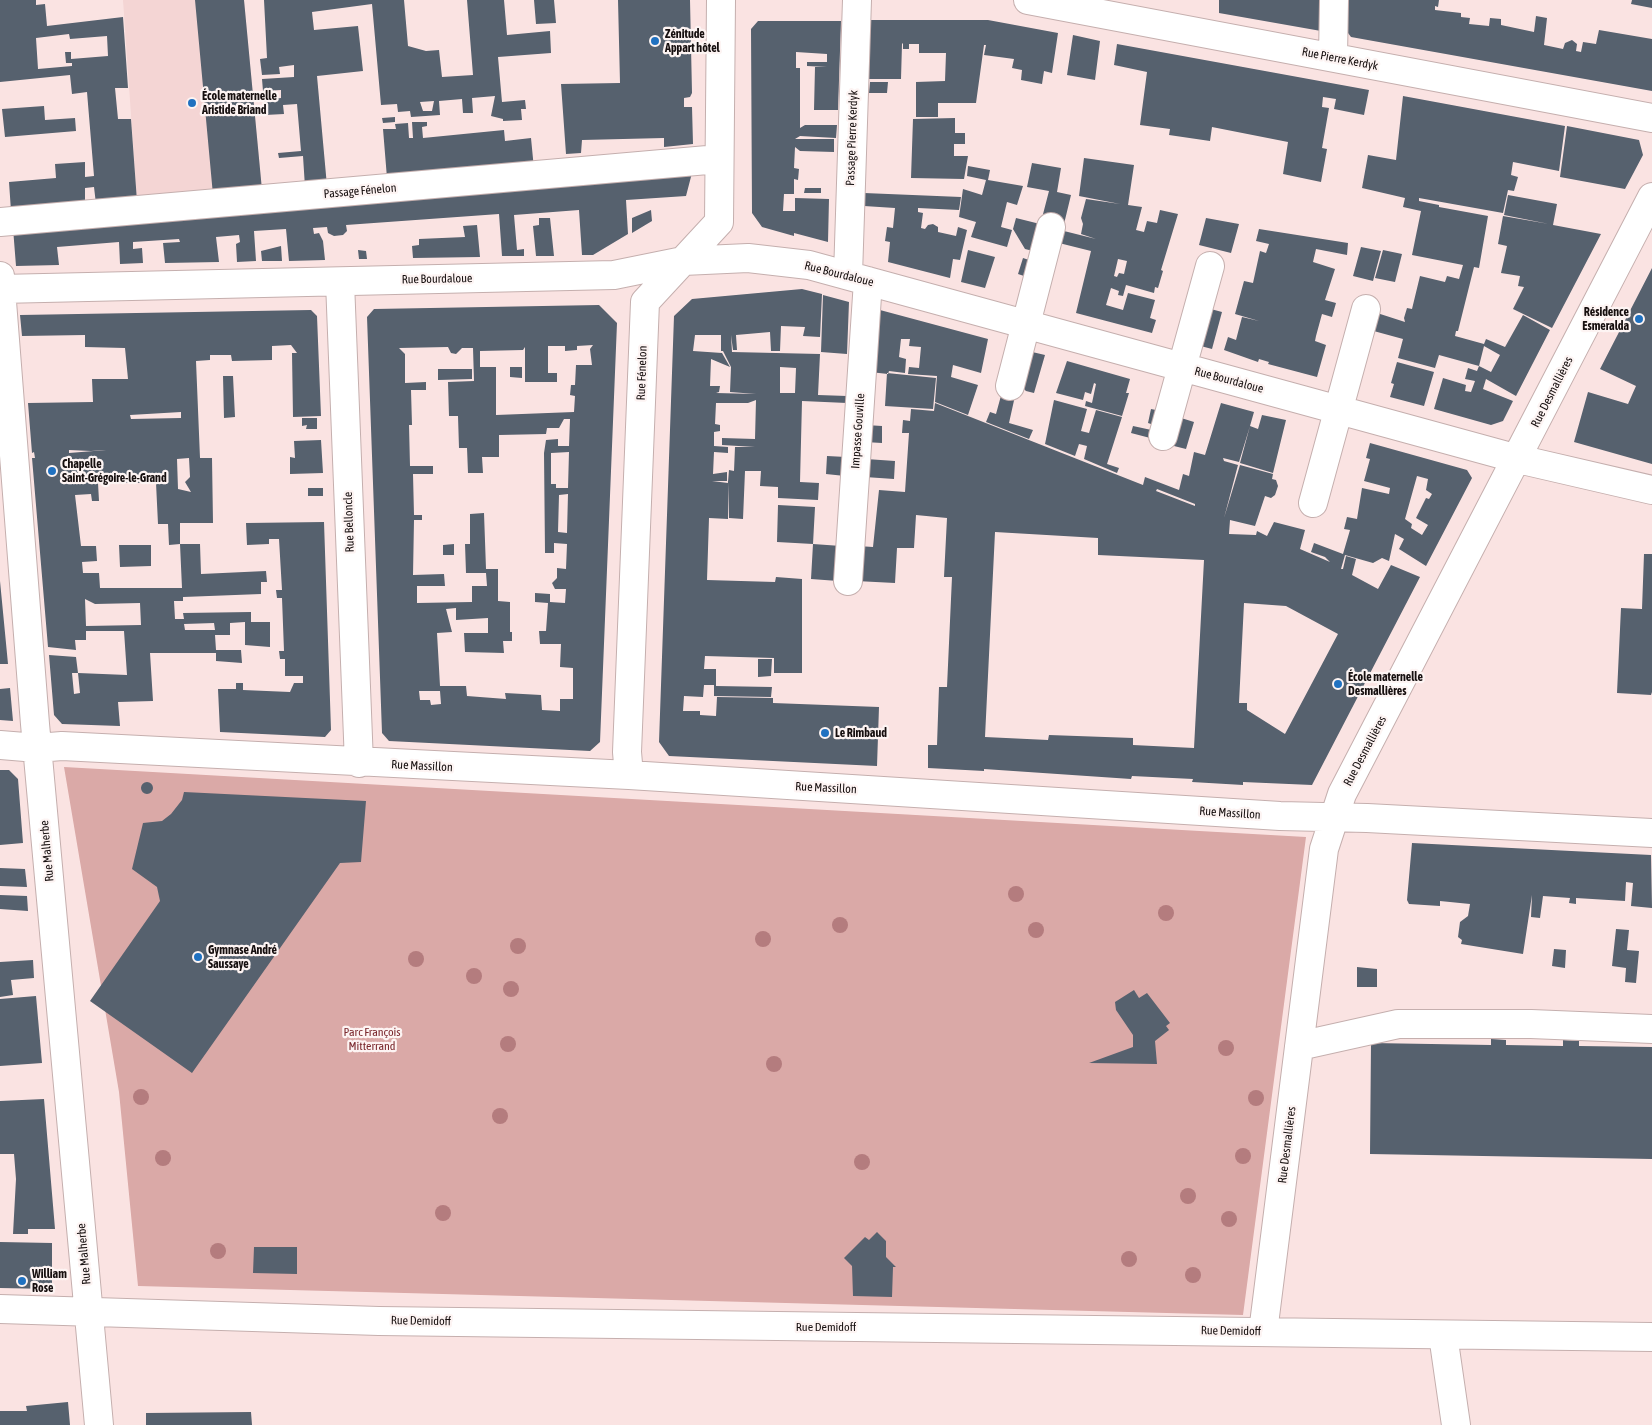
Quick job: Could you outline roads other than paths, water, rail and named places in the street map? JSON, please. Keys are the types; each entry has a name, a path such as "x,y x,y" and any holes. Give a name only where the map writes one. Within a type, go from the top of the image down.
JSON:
{"street":[{"name":"Rue Fénelon","path":"629,775 627,752 645,302 719,222 721,0"},
{"name":"Passage Pierre Kerdyk","path":"857,0 858,278"},
{"name":"Rue Pierre Kerdyk","path":"1028,0 1652,118"},
{"path":"1333,57 1334,0"},
{"name":"Passage Fénelon","path":"0,222 720,159"},
{"name":"Rue Desmallières","path":"1263,1332 1324,849 1333,818 1342,794 1518,459 1652,197"},
{"path":"1010,386 1051,227"},
{"name":"Rue Bourdaloue","path":"0,285 340,282 614,275 683,261 748,258 810,265 1518,459 1652,490"},
{"path":"1163,436 1210,266"},
{"name":"Impasse Gouville","path":"848,580 858,278"},
{"name":"Rue Belloncle","path":"340,282 360,763"},
{"name":"Rue Malherbe","path":"0,285 37,748 98,1425"},
{"path":"1313,503 1366,309"},
{"name":"Rue Massillon","path":"0,746 37,748 62,746 360,763 629,775 1333,818 1652,833"},
{"path":"1299,1046 1398,1024 1531,1024 1652,1029"},
{"name":"Rue Demidoff","path":"0,1309 89,1314 399,1321 1652,1337"},
{"path":"1443,1335 1456,1425"}],"place":[{"name":"Zénitude Appart hôtel","path":"655,41"},
{"name":"École maternelle Aristide Briand","path":"192,103"},
{"name":"Résidence Esmeralda","path":"1639,319"},
{"name":"Chapelle Saint-Grégoire-le-Grand","path":"52,471"},
{"name":"École maternelle Desmallières","path":"1338,684"},
{"name":"Le Rimbaud","path":"825,733"},
{"name":"Gymnase André Saussaye","path":"198,957"},
{"name":"William Rose","path":"22,1281"}],"park label":[{"name":"Parc François Mitterrand","path":"372,1039"}]}
